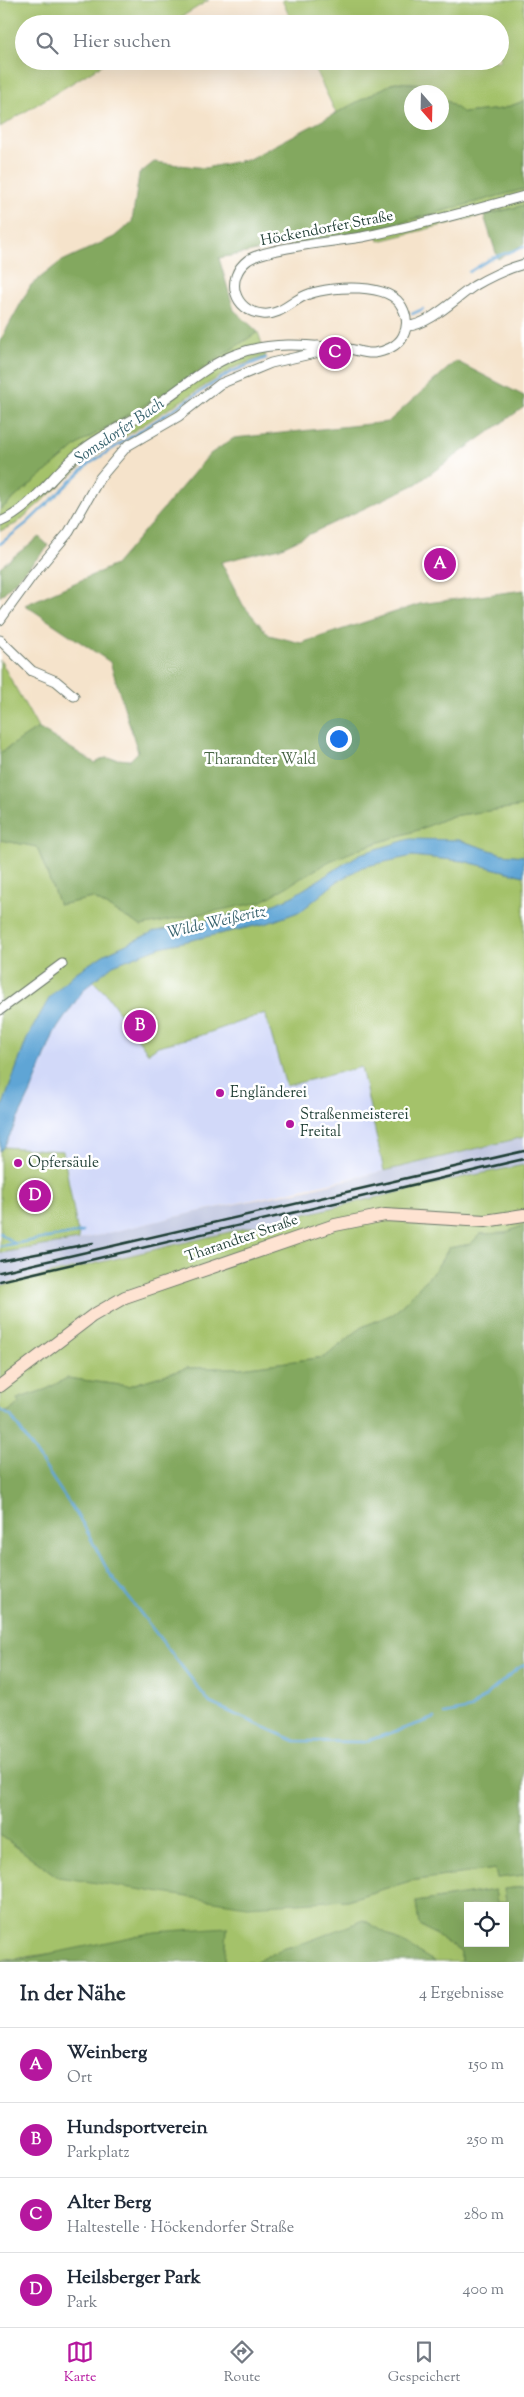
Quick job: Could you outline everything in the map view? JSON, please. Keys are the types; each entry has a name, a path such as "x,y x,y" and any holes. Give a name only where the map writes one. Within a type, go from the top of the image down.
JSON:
{"main road":[{"name":"Tharandter Straße","path":"0,1386 92,1316 125,1297 335,1225 384,1215 485,1221 524,1215"}],"street":[{"name":"Höckendorfer Straße","path":"407,326 400,302 391,294 378,290 337,288 309,294 281,311 265,315 249,311 238,300 233,285 237,272 249,259 267,253 364,236 524,196"},
{"path":"0,522 7,519 35,497 84,448 157,405 228,357 249,349 282,345 318,346 372,353 383,351 395,346 403,338 407,326 422,322 476,285 509,268 524,264"},
{"path":"0,620 32,576 69,532 99,479 127,446 179,416 220,384 272,363 315,353 318,346"},
{"path":"0,640 32,671 56,681 74,696"},
{"path":"0,1010 62,964"}],"shaded area":[{"path":"93,981 158,1046 202,1035 265,1012 361,1067 384,1171 79,1240 63,1151 4,1147 31,1092 54,1033 84,989"},
{"path":"524,1137 524,1165 455,1179 0,1285 0,1253 79,1240 192,1213 305,1190"}],"green space":[{"path":"0,0 209,0 185,15 15,15 15,70 93,70 0,127"},
{"path":"282,0 524,0 524,101 502,109 462,113 449,103 449,85 395,82 336,113 315,70 509,70 509,15 289,15"},
{"path":"395,82 427,85 404,85 404,130 449,130 449,102 463,113 502,109 524,101 524,189 376,229 219,258 234,310 258,332 163,394 80,443 0,510 0,341 31,285 60,262 114,237 132,222 139,174 154,162 205,168 249,159"},
{"path":"524,189 524,205 379,241 376,229"},
{"path":"524,205 524,244 498,259 484,216"},
{"path":"258,332 266,356 233,368 88,460 16,524 0,531 0,510 80,443 163,394"},
{"name":"Tharandter Wald","path":"456,361 524,396 524,407 416,484 280,548 221,562 243,605 269,635 301,643 420,604 524,590 524,806 452,816 418,830 364,847 330,861 261,902 141,926 93,898 59,905 37,847 0,840 0,753 38,728 95,763 105,758 130,760 138,752 110,662 25,605 115,565 210,454 234,438 388,422"},
{"path":"39,537 49,546 0,597 0,567"},
{"path":"0,660 38,728 0,753"},
{"path":"524,806 524,856 502,854 459,840 360,854 293,896 265,908 153,932 105,954 75,973 50,997 28,1036 0,1113 0,840 37,847 59,905 93,898 141,926 189,915 364,847 418,830 452,816"},
{"path":"412,856 463,861 524,876 524,1137 384,1171 361,1067 286,1086 265,1013 202,1035 158,1046 148,1053 107,995 93,981 113,965 160,947 268,923 301,911 335,883 362,867"},
{"path":"4,1147 63,1151 79,1240 0,1253 0,1151"},
{"path":"524,1165 524,1225 505,1233 480,1234 471,1244 449,1248 436,1269 395,1313 362,1327 325,1357 241,1368 187,1368 128,1386 67,1378 47,1389 17,1399 19,1404 7,1412 0,1411 0,1286 455,1179"},
{"path":"524,1225 524,1875 497,1878 495,1869 410,1881 347,1900 247,1906 58,1877 0,1835 0,1411 8,1412 19,1404 17,1399 47,1389 67,1378 128,1386 187,1368 241,1368 325,1357 362,1327 395,1313 436,1269 449,1248 471,1244 480,1234 505,1233"},
{"path":"0,1835 58,1877 347,1900 410,1881 495,1869 497,1878 524,1875 524,1887 504,1889 506,1901 497,1902 495,1890 416,1902 419,1924 461,1952 461,1962 435,1962 417,1952 296,1946 284,1948 255,1962 225,1962 227,1927 0,1961"},
{"path":"524,1887 524,1962 461,1962 461,1952 419,1924 416,1902 495,1890 497,1902 464,1902 464,1947 509,1947 509,1902 502,1902 506,1901 504,1889"},
{"path":"364,1920 435,1962 255,1962 284,1948 296,1946"},
{"path":"227,1927 225,1962 0,1962 34,1957 155,1932"}],"water":[{"name":"Wilde Weißeritz","path":"410,839 459,840 502,854 524,856 524,876 463,861 412,856 362,867 335,883 301,911 268,923 160,947 113,965 84,989 54,1033 31,1092 4,1147 0,1151 0,1113 28,1036 50,997 75,973 105,954 153,932 265,908 293,896 360,854"}],"waterway":[{"name":"Somsdorfer Bach","path":"469,272 492,258 524,247"},
{"name":"Somsdorfer Bach","path":"412,314 423,309"},
{"name":"Somsdorfer Bach","path":"0,544 27,523 89,464 231,372 266,358"},
{"path":"0,1246 83,1232"},
{"path":"0,1233 14,1243"},
{"path":"0,1410 11,1416 83,1524 108,1571 210,1703 295,1741 364,1742 435,1718"},
{"path":"445,1714 470,1709 524,1665"}],"railway":[{"path":"0,1272 524,1151"},
{"path":"0,1281 524,1159"},
{"path":"0,1261 93,1243"}],"place":[{"name":"Alter Berg","path":"335,353"},
{"name":"Weinberg","path":"440,564"},
{"name":"Hundsportverein","path":"140,1026"},
{"name":"Engländerei","path":"220,1093"},
{"name":"Straßenmeisterei Freital","path":"290,1124"},
{"name":"Opfersäule","path":"18,1163"},
{"name":"Heilsberger Park","path":"35,1196"}]}
